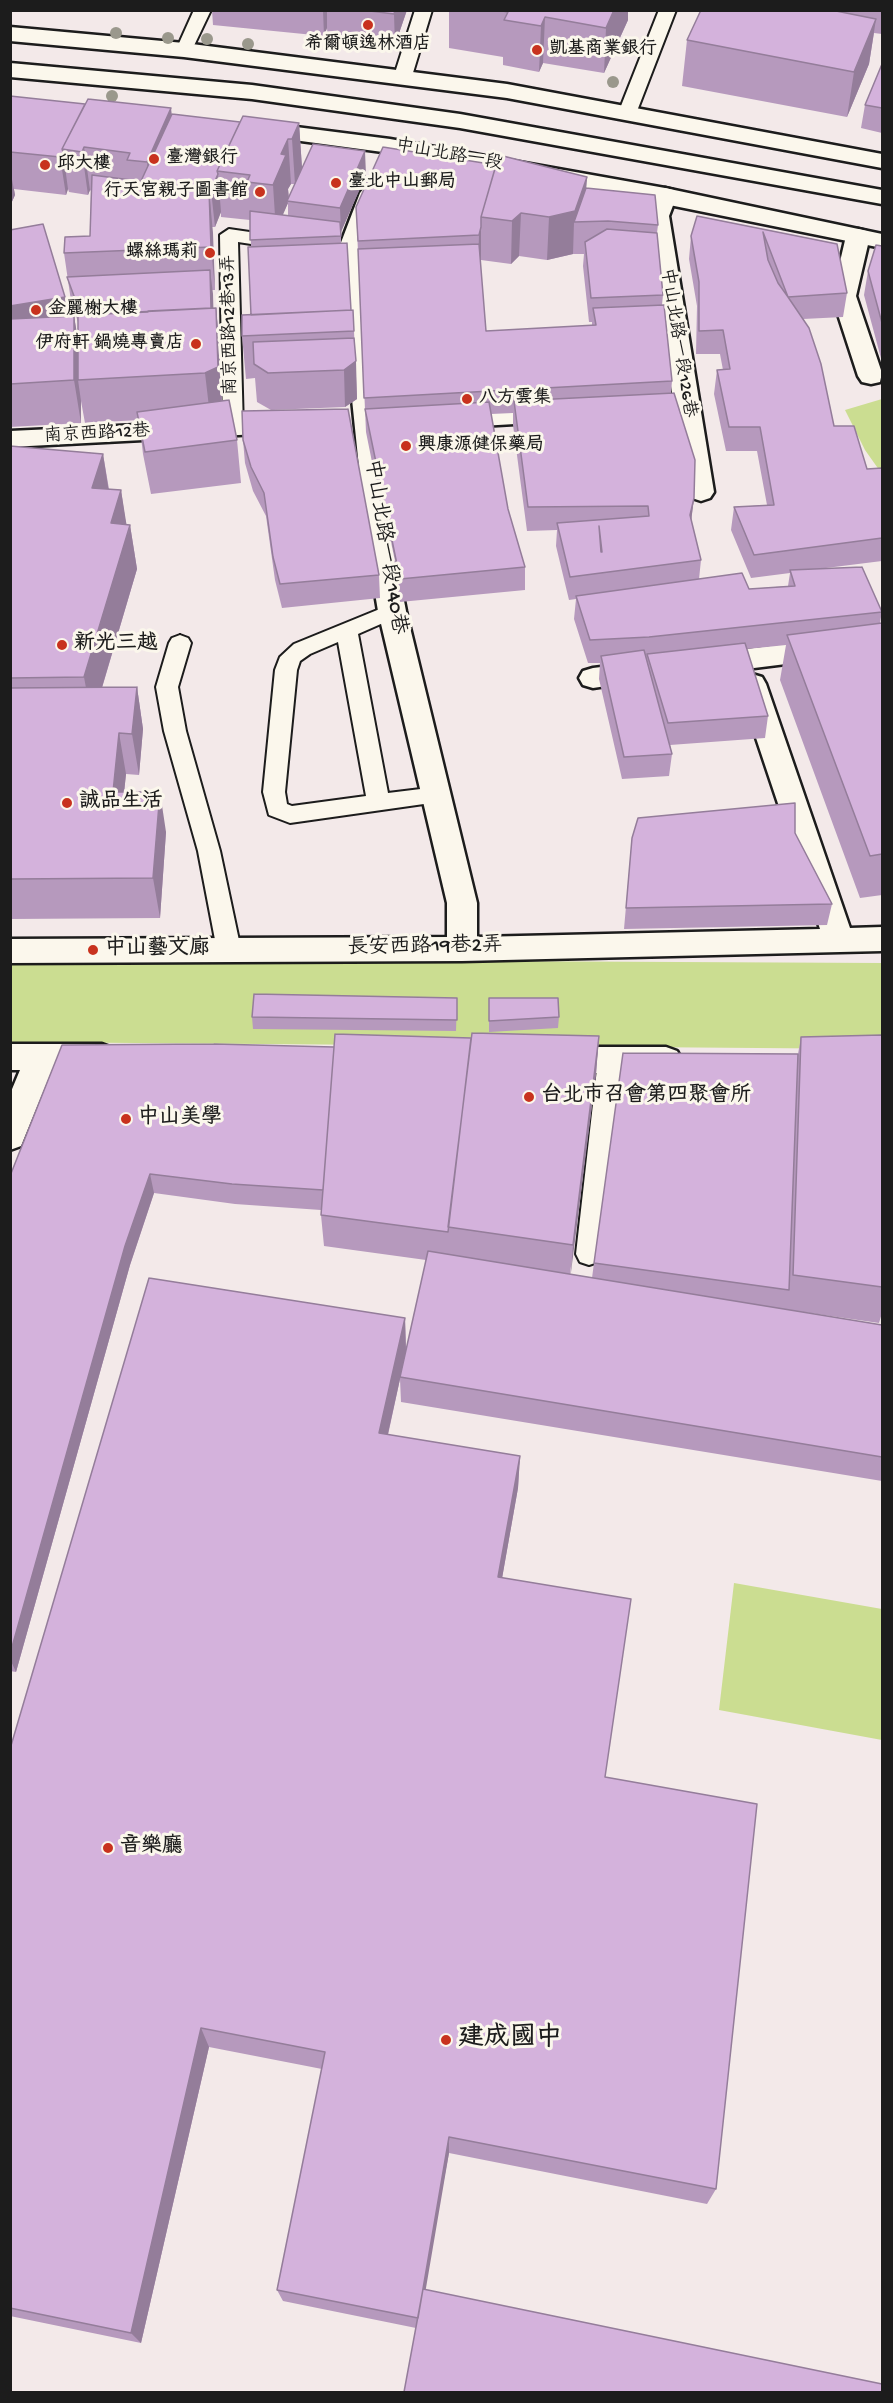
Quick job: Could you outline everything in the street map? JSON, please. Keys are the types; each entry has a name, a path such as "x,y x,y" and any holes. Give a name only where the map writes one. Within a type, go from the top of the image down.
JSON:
{"street":[{"path":"10,34 184,50 403,76 628,111 882,161"},
{"name":"中山北路一段","path":"10,70 252,92 460,121 882,197"},
{"name":"中山北路一段","path":"241,127 390,146 665,195 882,241"},
{"name":"中山北路一段140巷","path":"390,146 339,251 366,422 380,545 392,610 462,903 462,949"},
{"name":"中山北路一段126巷","path":"665,195 657,216 663,326 687,406 701,492"},
{"path":"858,236 844,296 871,376"},
{"path":"424,421 597,413 687,406"},
{"name":"南京西路12巷","path":"10,439 310,425"},
{"path":"593,678 882,642"},
{"path":"743,660 839,939"},
{"name":"長安西路19巷2弄","path":"10,951 462,949 882,939"},
{"path":"10,1137 26,1057 132,1057"},
{"path":"526,1060 693,1059"}],"lane":[{"path":"184,50 203,10"},
{"path":"403,76 424,10"},
{"path":"628,111 668,10"},
{"name":"南京西路12巷13弄","path":"233,429 229,235 306,246"},
{"path":"392,610 302,649 291,657 286,670 274,792 277,809 290,815 436,795"},
{"path":"347,631 378,802"},
{"path":"180,643 167,687 175,731 208,851 229,950"},
{"path":"589,1254 610,1060"}],"green space":[{"path":"882,399 882,474 865,450 845,410"},
{"path":"10,960 882,963 882,1049 11,1042"},
{"path":"734,1583 882,1609 882,1740 719,1710"}],"building":[{"path":"362,10 395,10 394,14"},
{"path":"497,10 614,10 606,28 545,17 541,26 504,20 508,12"},
{"path":"701,10 831,10 876,19 854,72 687,40"},
{"path":"882,64 882,108 865,105"},
{"path":"10,96 85,104 60,157 10,152"},
{"path":"88,99 171,108 147,162 127,160 130,153 84,147 82,152 62,149"},
{"path":"172,114 240,122 217,171 218,174 211,190 141,181"},
{"path":"243,116 299,123 292,139 288,139 281,154 286,155 273,185 247,182 250,175 217,171"},
{"path":"313,144 365,151 340,208 287,201"},
{"path":"383,147 496,165 481,217 479,235 358,241 356,207"},
{"path":"499,155 587,177 575,211 549,217 521,213 512,221 481,217"},
{"path":"92,175 209,190 211,247 64,253 65,237 90,236"},
{"path":"586,188 655,195 658,225 608,221 574,222"},
{"path":"250,211 340,222 341,236 250,240"},
{"path":"697,216 837,244 847,293 788,297 809,328 821,364 834,426 854,426 867,469 882,468 882,538 754,555 734,507 774,505 760,427 729,427 717,370 730,369 723,330 699,331 699,282 691,236","holes":["763,232 788,297 778,283 768,260"]},
{"path":"43,224 65,297 10,306 10,230"},
{"path":"607,229 657,233 663,295 591,298 585,242"},
{"path":"347,243 351,310 251,315 248,247"},
{"path":"479,244 486,331 596,325 593,308 664,305 672,381 364,398 358,249"},
{"path":"876,245 882,246 882,323 868,271"},
{"path":"210,270 211,308 148,312 81,315 67,277"},
{"path":"216,308 218,367 205,373 78,380 78,315"},
{"path":"353,310 354,331 242,336 242,315"},
{"path":"74,316 74,380 10,384 10,319"},
{"path":"354,338 356,361 344,370 268,373 254,364 253,342"},
{"path":"674,393 695,460 694,498 690,515 701,560 570,577 557,523 649,516 648,506 528,507 514,401"},
{"path":"229,400 237,440 145,452 137,412"},
{"path":"489,402 508,509 525,567 400,579 365,409"},
{"path":"348,409 379,575 280,584 273,557 264,493 251,467 243,440 242,411"},
{"name":"新光三越","path":"10,446 103,454 92,488 121,490 111,523 130,525 84,677 10,678"},
{"path":"862,567 882,612 649,637 590,640 576,596 742,573 749,589 795,586 790,570"},
{"path":"882,623 882,854 870,856 787,635"},
{"path":"745,643 768,716 668,723 647,654"},
{"path":"644,650 672,754 624,757 601,656"},
{"name":"誠品生活","path":"137,687 132,734 119,733 113,792 160,792 153,878 10,879 10,688"},
{"path":"795,803 795,833 832,904 626,908 632,838 638,818"},
{"path":"254,994 457,998 457,1020 252,1017"},
{"path":"489,998 558,998 559,1017 489,1021"},
{"path":"472,1033 599,1036 573,1245 448,1227"},
{"path":"335,1034 471,1038 448,1232 321,1215"},
{"path":"882,1035 882,1287 793,1275 801,1037"},
{"path":"214,1044 334,1047 323,1190 232,1184 150,1174 125,1246 10,1654 10,1176 62,1045"},
{"path":"623,1053 798,1054 789,1290 594,1263"},
{"path":"428,1251 882,1325 882,1457 400,1377"},
{"path":"149,1278 405,1318 379,1433 520,1456 498,1577 631,1599 605,1777 757,1804 716,2189 449,2137 418,2318 277,2290 325,2052 201,2028 131,2333 10,2308 10,1749"},
{"path":"423,2289 882,2384 882,2392 404,2392"}],"place":[{"name":"希爾頓逸林酒店","path":"368,25"},
{"name":"凱基商業銀行","path":"537,50"},
{"name":"臺灣銀行","path":"154,159"},
{"name":"邱大樓","path":"45,165"},
{"name":"臺北中山郵局","path":"336,183"},
{"name":"行天宮親子圖書館","path":"260,192"},
{"name":"螺絲瑪莉","path":"210,253"},
{"name":"金麗榭大樓","path":"36,310"},
{"name":"伊府軒 鍋燒專賣店","path":"196,344"},
{"name":"八方雲集","path":"467,399"},
{"name":"興康源健保藥局","path":"406,446"},
{"name":"新光三越","path":"62,645"},
{"name":"誠品生活","path":"67,803"},
{"name":"中山藝文廊","path":"93,950"},
{"name":"台北市召會第四聚會所","path":"529,1097"},
{"name":"中山美學","path":"126,1119"},
{"name":"音樂廳","path":"108,1848"},
{"name":"建成國中","path":"446,2040"}]}
